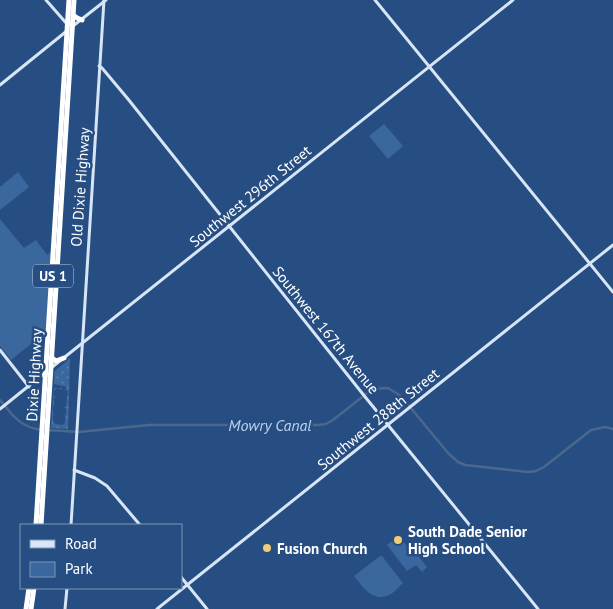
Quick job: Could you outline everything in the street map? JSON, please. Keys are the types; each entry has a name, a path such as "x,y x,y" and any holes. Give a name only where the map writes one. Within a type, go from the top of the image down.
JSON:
{"highway":[{"name":"US 1","path":"56,262 60,235 56,216 69,0"},
{"name":"US 1","path":"56,262 70,60 68,30 73,15 74,0"},
{"path":"73,15 82,20"},
{"path":"68,30 70,36 70,60"},
{"path":"64,88 66,94 65,114 67,117"},
{"path":"62,124 64,125 63,146 65,153"},
{"path":"57,203 59,206 58,224"},
{"path":"56,216 60,235 65,230"},
{"name":"Dixie Highway","path":"36,524 42,482 46,382 56,262"},
{"path":"52,326 50,362 52,368"},
{"name":"Dixie Highway","path":"42,482 42,451 49,412 52,368 52,326"},
{"path":"52,358 56,361 64,358"},
{"path":"47,372 49,377 47,407 49,412"},
{"path":"38,379 43,379 46,382"},
{"path":"41,524 42,482"},
{"path":"29,607 31,589"}],"street":[{"path":"46,0 68,30"},
{"path":"375,0 613,292"},
{"name":"Southwest 296th Street","path":"1,409 513,0"},
{"path":"0,85 104,1"},
{"name":"Old Dixie Highway","path":"71,524 104,1"},
{"name":"Southwest 167th Avenue","path":"99,66 128,99 388,426 538,609"},
{"name":"Southwest 288th Street","path":"157,609 613,246"},
{"path":"83,331 88,335 96,333"},
{"path":"76,349 83,352"},
{"path":"0,350 29,387"},
{"path":"74,470 95,478 109,488 139,524"},
{"path":"182,578 207,609"},
{"path":"65,609 67,589"}],"green space":[{"path":"384,124 403,146 388,159 369,136"},
{"path":"18,172 29,187 0,210 0,187"},
{"path":"0,219 24,248 36,240 47,255 51,252 46,332 11,360 0,346"},
{"path":"70,358 68,429 51,428 54,388 57,388 54,391 54,396 56,397 54,398 53,422 62,425 65,423 66,408 64,408 68,391 65,390 67,387 54,384 54,372"},
{"path":"399,536 413,554 415,552 427,567 422,572 416,565 407,571 387,545"},
{"path":"382,556 403,583 394,592 385,597 374,596 369,593 354,576"}],"waterway":[{"name":"Mowry Canal","path":"47,430 79,432 149,425 318,425 326,424 333,420 373,389 388,388 401,396 448,453 458,462 465,465 528,472 544,467 591,430 605,427 613,429"},
{"name":"Mowry Canal","path":"0,400 13,416 23,424 42,430"}],"place":[{"name":"South Dade Senior High School","path":"398,540"},
{"name":"Fusion Church","path":"267,548"}]}
